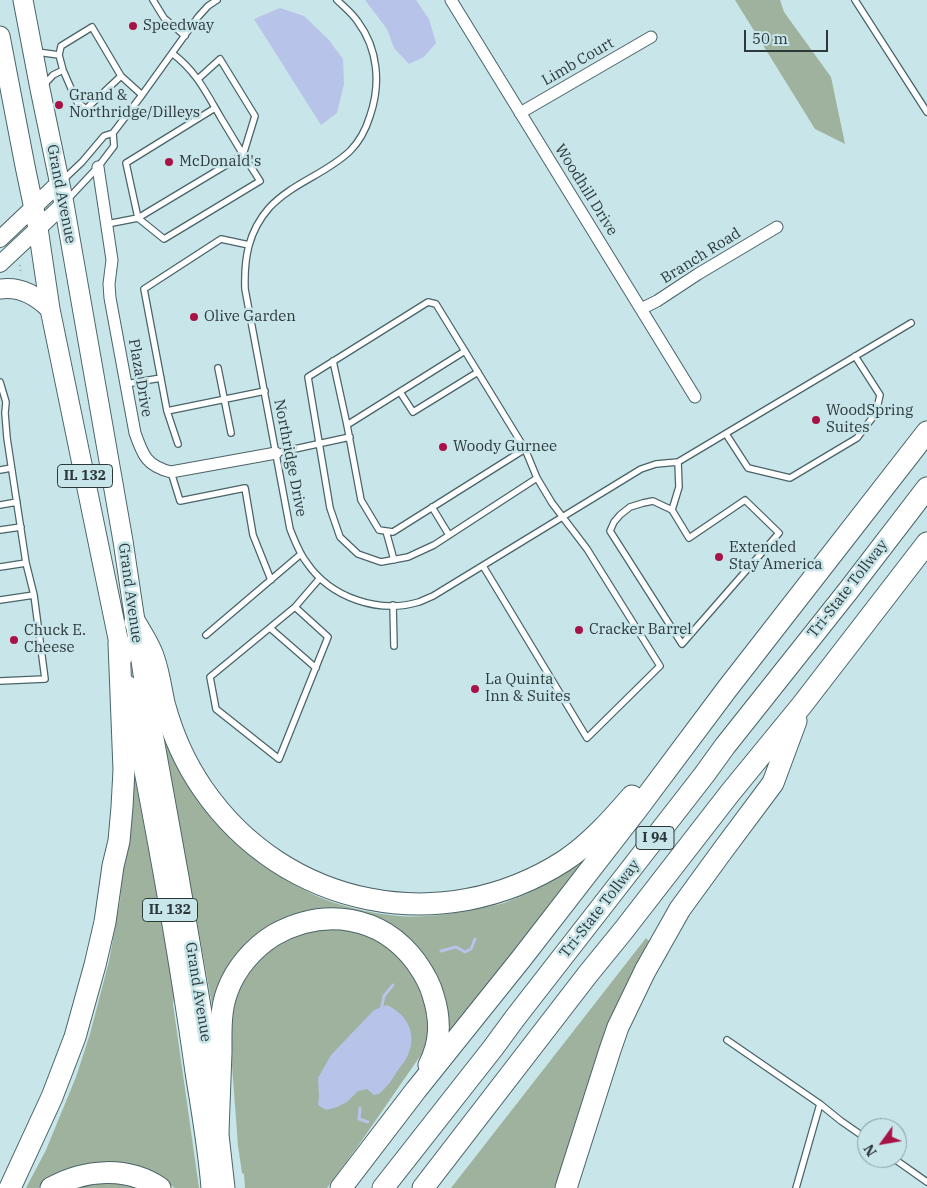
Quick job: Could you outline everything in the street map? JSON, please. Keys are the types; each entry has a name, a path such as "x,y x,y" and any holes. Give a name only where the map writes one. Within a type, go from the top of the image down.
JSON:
{"highway":[{"path":"341,1188 632,816 727,689 927,432"},
{"name":"Tri-State Tollway","path":"383,1188 927,488"},
{"name":"Tri-State Tollway","path":"423,1188 582,982 730,793 802,705 927,543"},
{"path":"134,622 154,658 174,734 187,763 202,789 217,808 256,848 301,876 326,888 377,901 427,903 465,899 505,889 555,866 578,851 600,830 727,689"},
{"path":"10,1188 52,1097 75,1037 105,922 113,866 119,841 124,770 119,643"},
{"path":"566,1188 610,1050 641,978 680,910 774,783 802,705"},
{"path":"218,1132 222,1011 227,991 238,970 257,948 278,933 304,922 339,918 373,926 406,949 420,967 432,991 440,1023 433,1057 416,1090"},
{"path":"51,1188 78,1177 109,1172 137,1176 160,1188"}],"main road":[{"name":"Grand Avenue","path":"23,0 64,204 123,541 146,694 180,877 209,1054 225,1188"},
{"name":"Grand Avenue","path":"0,36 38,228 50,309 160,852 192,1045 211,1188"},
{"path":"0,289 16,288 27,292 50,309"}],"street":[{"name":"Woodhill Drive","path":"450,0 695,397"},
{"name":"Limb Court","path":"520,113 651,38"},
{"name":"Plaza Drive","path":"98,166 112,260 110,298 135,434 142,451 151,464 171,472"},
{"path":"0,239 60,183"},
{"path":"0,264 64,204"},
{"name":"Branch Road","path":"642,309 777,227"},
{"path":"171,472 276,453"}],"lane":[{"path":"153,0 164,18 185,36"},
{"path":"60,183 82,162 104,136 113,133 208,6 217,0"},
{"name":"Northridge Drive","path":"337,0 358,21 367,36 376,64 376,91 366,128 358,143 349,152 291,189 269,208 259,221 249,245 245,270 246,289 290,529 296,546 307,564 329,586 346,596 364,603 384,606 418,602 433,596 641,469 656,464 678,462"},
{"path":"855,0 927,112"},
{"path":"121,76 86,109 77,102 63,70 60,55 62,46 92,28 121,76 142,95"},
{"path":"32,51 60,55"},
{"path":"173,54 184,62 198,78 260,181 164,239 138,218 126,163 216,108"},
{"path":"107,224 138,218 243,155 255,116 220,59 198,78"},
{"path":"40,89 53,75 63,70"},
{"path":"64,204 114,146 113,133"},
{"path":"178,444 167,412 144,289 221,239 249,245"},
{"path":"483,566 587,738 660,666 586,549 552,503 537,478 525,449 436,304 428,302 308,377 330,508 340,537 358,554 381,562 408,557 434,545 537,478"},
{"path":"672,510 653,501 630,507 614,522 610,531 682,644 780,533 745,500 689,538 672,510 678,487 678,462 911,323"},
{"path":"347,425 465,351"},
{"path":"726,434 748,468 790,478 857,438 876,413 880,395 856,356"},
{"path":"333,361 350,437 361,500 379,530 393,532 525,449"},
{"path":"218,368 231,433"},
{"path":"400,392 413,412 478,372"},
{"path":"126,384 161,378"},
{"path":"0,382 6,402 3,413 26,563 34,595 45,679 0,681"},
{"path":"167,412 265,391"},
{"path":"276,453 350,437"},
{"path":"0,440 7,438"},
{"path":"0,470 12,468"},
{"path":"171,472 180,501 245,488 253,535 271,580"},
{"path":"0,505 17,502"},
{"path":"432,507 448,535"},
{"path":"0,530 21,527"},
{"path":"386,531 394,560"},
{"path":"206,635 301,554"},
{"path":"0,567 26,563"},
{"path":"295,607 328,637 279,760 216,709 210,677 295,607 320,578"},
{"path":"0,600 34,595"},
{"path":"393,605 394,646"},
{"path":"270,628 316,668"},
{"path":"727,1040 820,1104 857,1132"},
{"path":"796,1188 820,1104"},
{"path":"907,1168 927,1182"}],"path":[{"path":"20,264 22,278"}],"green space":[{"path":"735,0 780,0 784,12 831,77 845,144 815,129"},
{"path":"169,745 197,799 213,821 227,835 260,863 278,875 314,895 340,905 373,913 408,917 455,913 504,903 533,891 578,865 580,866 448,1036 420,952 296,915 213,1010 165,746"},
{"path":"133,767 175,990 173,1004 199,1188 175,1188 155,1175 53,1178 38,1188 26,1188 46,1150 76,1077 90,1034 109,961 120,901"},
{"path":"337,928 357,932 383,944 403,961 411,972 418,983 427,1007 428,1028 425,1049 327,1188 245,1188 238,1146 231,1052 232,1008 243,982 268,950 305,932"},
{"path":"646,938 649,941 616,1008 598,1051 555,1188 451,1188"},
{"path":"110,1181 138,1188 77,1188 86,1184"}],"water":[{"path":"365,0 416,0 429,19 436,43 424,57 409,64 394,48 387,29"},
{"path":"280,8 304,16 329,40 343,59 344,84 337,113 321,125 254,19"},
{"path":"387,1005 401,1014 409,1026 411,1034 410,1049 407,1057 392,1080 379,1094 374,1095 367,1089 358,1091 347,1102 337,1107 326,1110 318,1105 318,1078 331,1055 374,1010"}],"waterway":[{"path":"441,951 456,947 465,952 471,949 475,939"},
{"path":"381,1010 384,996 393,985"},
{"path":"360,1108 359,1119 368,1122"}],"place":[{"name":"Speedway","path":"133,26"},
{"name":"Grand & Northridge/Dilleys","path":"59,105"},
{"name":"McDonald's","path":"169,162"},
{"name":"Olive Garden","path":"194,317"},
{"name":"WoodSpring Suites","path":"816,420"},
{"name":"Woody Gurnee","path":"443,447"},
{"name":"Extended Stay America","path":"719,557"},
{"name":"Cracker Barrel","path":"579,630"},
{"name":"Chuck E. Cheese","path":"14,640"},
{"name":"La Quinta Inn & Suites","path":"475,689"}]}
